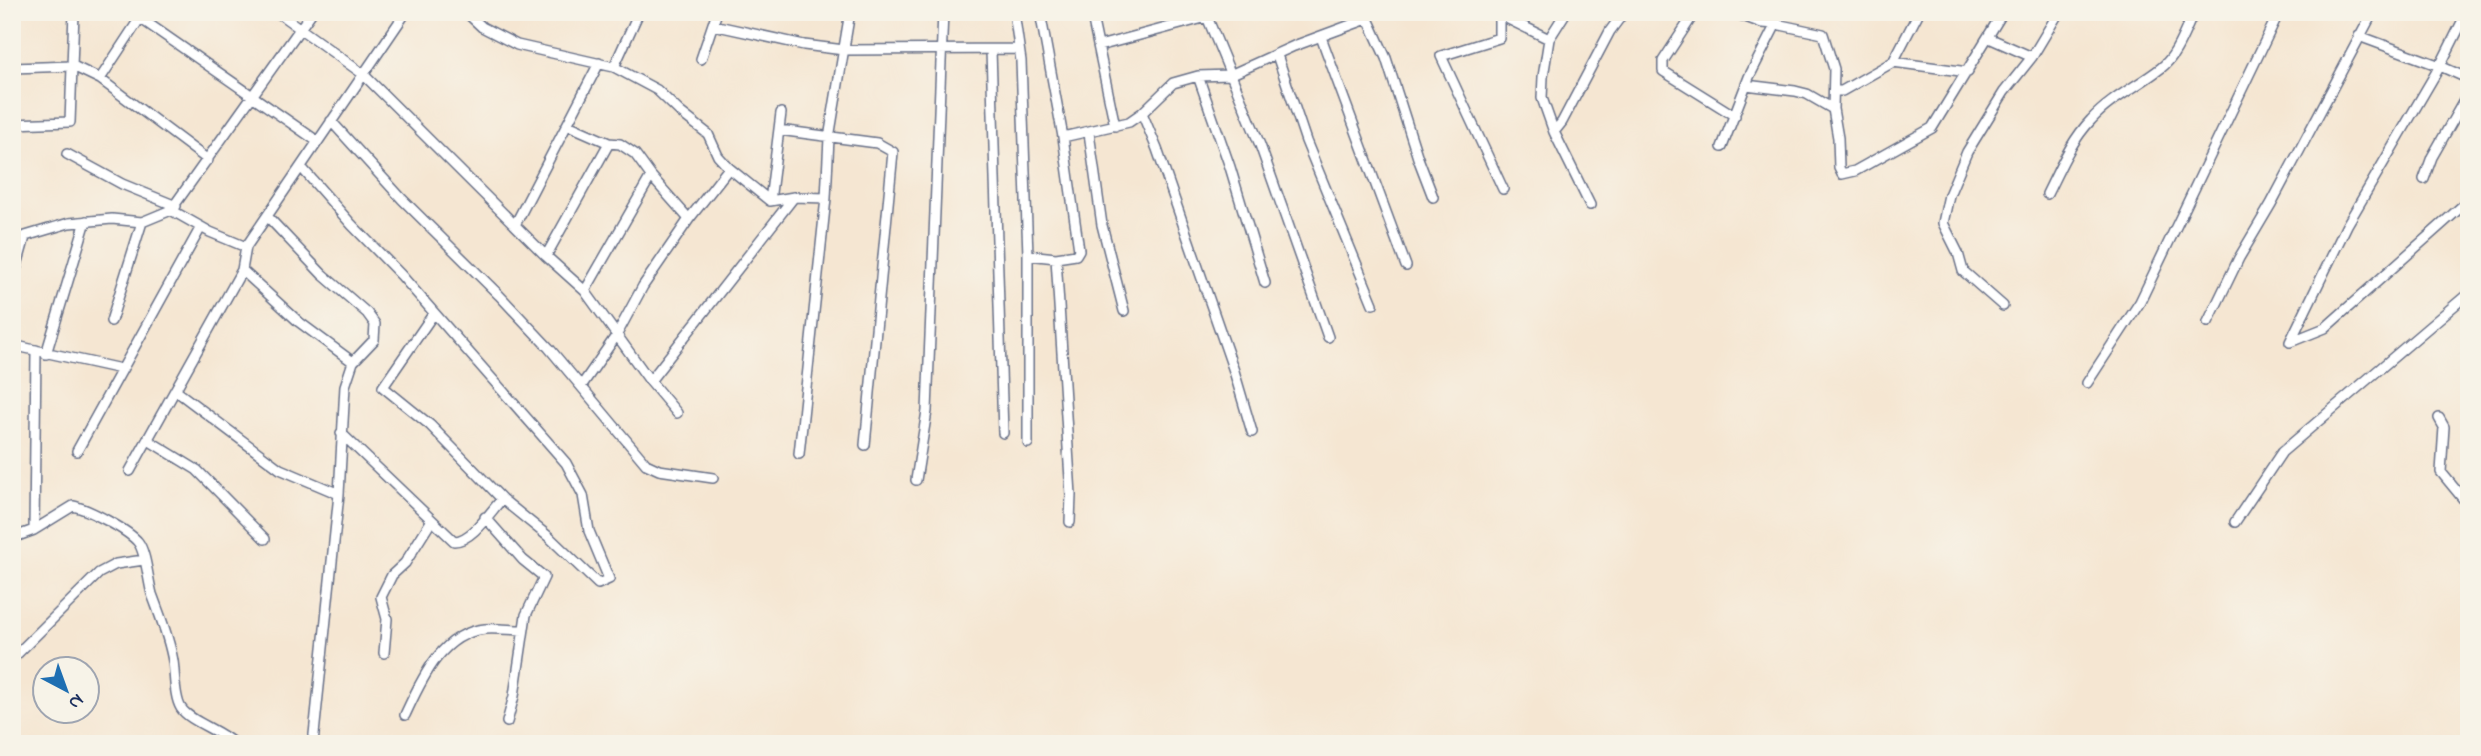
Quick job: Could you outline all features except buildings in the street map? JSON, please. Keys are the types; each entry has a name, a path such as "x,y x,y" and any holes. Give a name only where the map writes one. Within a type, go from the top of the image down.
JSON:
{"street":[{"path":"12,124 69,124 71,121 74,12"},
{"path":"277,12 363,74 516,223 546,256 585,291 616,336 677,413"},
{"path":"12,240 69,223 112,219 142,222 174,208 312,12"},
{"path":"131,471 242,270 246,247 406,12"},
{"path":"466,12 482,27 517,45 614,67 657,90 708,134 718,156 729,168 770,201 794,197 826,198"},
{"path":"614,67 639,12"},
{"path":"701,59 717,12"},
{"path":"799,454 826,198 829,138 850,12"},
{"path":"916,481 928,411 943,12"},
{"path":"1014,12 1021,61 1028,256 1028,443"},
{"path":"1028,256 1056,258 1076,255 1079,250 1063,137 1040,12"},
{"path":"1091,12 1115,126"},
{"path":"1098,46 1217,12"},
{"path":"1566,12 1549,39 1542,97 1554,132 1590,205"},
{"path":"1554,132 1562,122 1610,31 1624,12"},
{"path":"1695,12 1663,61 1663,71 1735,116"},
{"path":"1721,147 1746,85 1776,24 1778,12"},
{"path":"1834,91 1842,90 1893,62 1919,12"},
{"path":"1735,13 1748,15 1765,24 1823,34 1834,69 1833,109 1839,168 1842,174 1855,171 1932,128 2003,12"},
{"path":"2003,306 1963,271 1958,253 1943,223 1949,195 1967,152 2004,92 2032,57 2059,12"},
{"path":"2047,194 2076,135 2116,98 2163,67 2180,42 2193,12"},
{"path":"2087,383 2140,302 2279,12"},
{"path":"2208,322 2239,258 2271,204 2373,12"},
{"path":"2467,12 2440,66 2347,225 2290,342 2325,328 2469,200"},
{"path":"1503,189 1441,56 1499,38 1499,13 1549,39"},
{"path":"100,79 141,15 317,141"},
{"path":"1206,15 1260,145 1328,337"},
{"path":"1063,137 1129,122 1173,83 1198,76 1230,75 1366,15 1386,58 1433,197"},
{"path":"713,25 804,45 844,50 1018,49"},
{"path":"2359,36 2469,79"},
{"path":"1321,37 1406,266"},
{"path":"1989,38 2032,57"},
{"path":"991,50 1003,433"},
{"path":"1277,55 1306,141 1373,304"},
{"path":"1893,62 1968,72"},
{"path":"516,223 599,63"},
{"path":"12,68 73,66 100,79 208,160"},
{"path":"1198,76 1230,167 1265,283"},
{"path":"1746,85 1807,94 1833,109"},
{"path":"2424,179 2432,157 2469,92"},
{"path":"770,201 781,113"},
{"path":"1142,113 1234,372 1252,432"},
{"path":"331,121 402,199 499,295 582,385 646,464 659,470 713,478"},
{"path":"568,125 609,143 620,144 635,154 689,219"},
{"path":"779,130 877,143 893,152 865,445"},
{"path":"1089,133 1101,225 1124,311"},
{"path":"546,256 609,143"},
{"path":"67,154 174,208 201,227 246,247"},
{"path":"301,167 434,313 566,463 583,495 589,531 608,579 598,584 549,537 502,499 430,425 383,387 434,313"},
{"path":"582,385 616,336 643,286 689,219 729,168"},
{"path":"585,291 651,176"},
{"path":"650,381 794,197"},
{"path":"267,216 322,274 367,313 375,324 374,340 353,362 345,386 339,494 313,744"},
{"path":"46,354 86,221"},
{"path":"111,321 142,222"},
{"path":"77,451 201,227"},
{"path":"12,283 24,237"},
{"path":"1056,258 1071,495 1070,522"},
{"path":"242,270 299,322 353,362"},
{"path":"2235,522 2282,453 2469,293"},
{"path":"12,345 121,369"},
{"path":"34,530 36,350"},
{"path":"176,390 280,469 339,494"},
{"path":"2439,418 2444,428 2441,472 2469,506"},
{"path":"341,433 454,541 461,541 502,499"},
{"path":"148,440 197,470 265,540"},
{"path":"12,538 34,530 73,506 83,508 137,541 143,550 153,594 166,629 179,705 189,717 205,723 234,744"},
{"path":"485,517 523,559 544,576 526,615 508,722"},
{"path":"384,653 387,619 381,597 392,575 405,563 432,520"},
{"path":"12,659 99,573 116,564 144,560"},
{"path":"405,715 433,660 457,639 482,629 523,630"}]}
